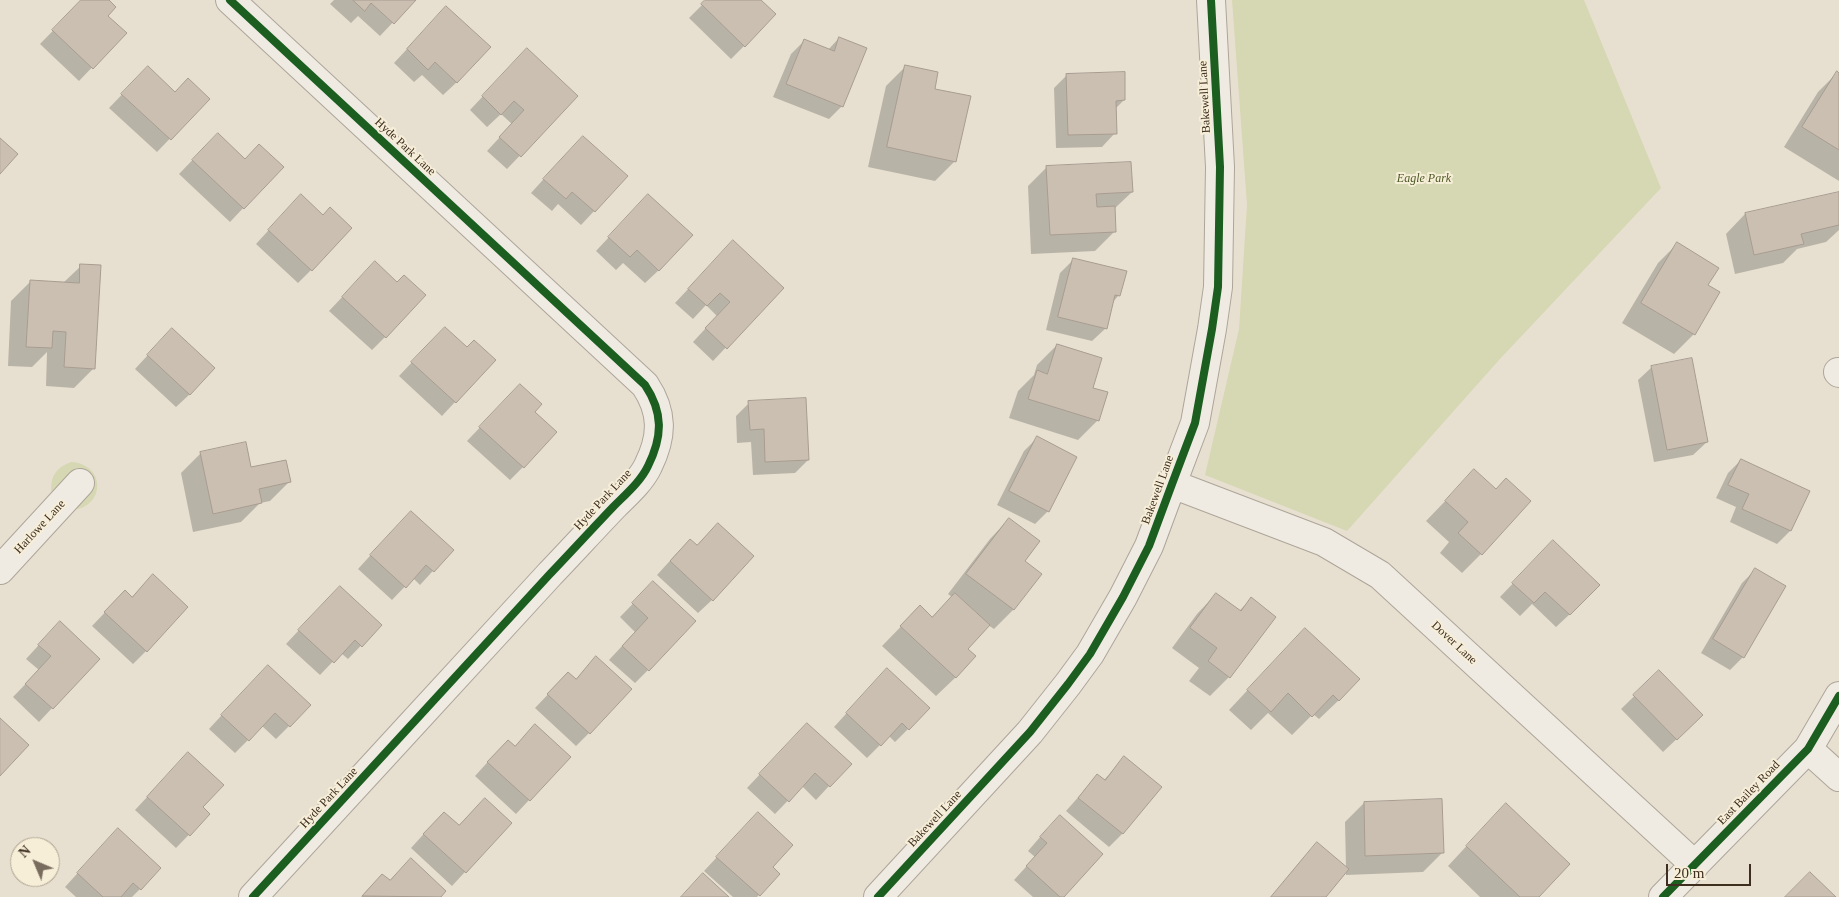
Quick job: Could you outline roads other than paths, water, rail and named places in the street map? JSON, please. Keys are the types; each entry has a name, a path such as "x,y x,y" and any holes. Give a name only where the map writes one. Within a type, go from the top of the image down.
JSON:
{"street":[{"name":"Hyde Park Lane","path":"230,0 645,385 654,398 659,416 659,431 655,452 647,469 634,485 253,897"},
{"name":"Bakewell Lane","path":"878,897 1030,732 1090,654 1123,597 1149,546 1195,423 1218,286 1220,167 1211,0"},
{"name":"Harlowe Lane","path":"0,570 80,483"},
{"name":"Dover Lane","path":"1172,484 1324,542 1380,575 1695,865"},
{"name":"East Bailey Road","path":"1663,897 1808,749 1839,696"},
{"path":"1808,749 1839,777"}],"park label":[{"name":"Eagle Park","path":"1424,179"}]}
